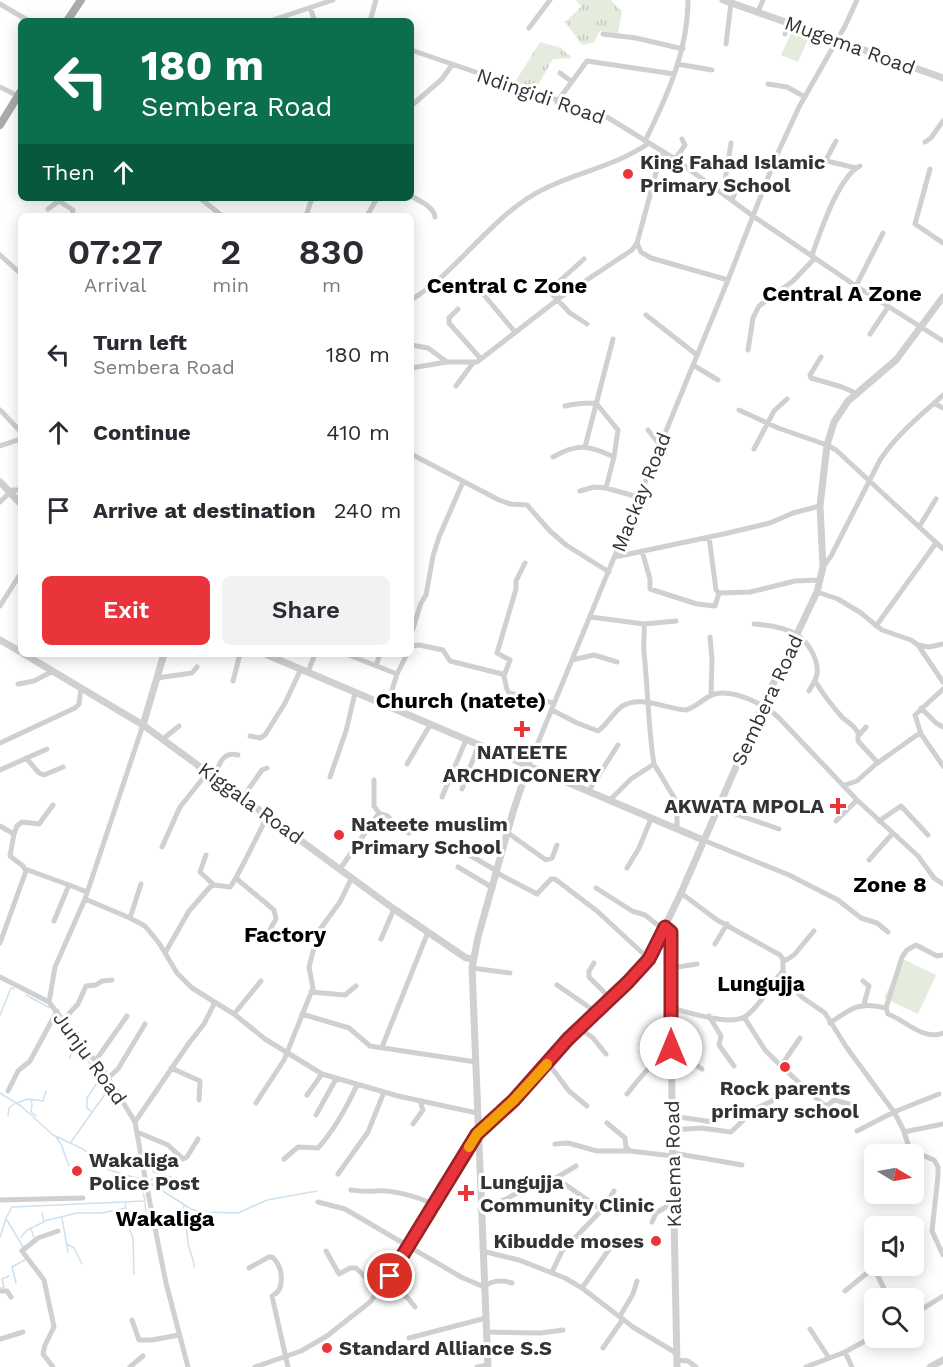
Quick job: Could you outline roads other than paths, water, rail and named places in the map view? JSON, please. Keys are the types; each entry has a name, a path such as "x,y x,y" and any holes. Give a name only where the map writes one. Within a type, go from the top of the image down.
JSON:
{"main road":[{"path":"69,18 81,0"},
{"path":"0,125 18,96"}],"street":[{"path":"279,18 333,0"},
{"path":"371,18 376,0"},
{"path":"529,28 550,0"},
{"path":"414,298 480,238 530,197 570,178 623,159 647,142 682,49 688,26 688,0"},
{"name":"Mugema Road","path":"723,0 943,78"},
{"path":"758,12 763,0"},
{"name":"Mackay Road","path":"528,767 591,617 776,157 857,0"},
{"path":"726,45 734,2"},
{"path":"0,4 24,18"},
{"path":"310,8 314,18"},
{"path":"785,34 789,23"},
{"path":"603,34 647,40 682,49"},
{"name":"Ndingidi Road","path":"414,51 556,102 602,115 675,159 813,257 943,341"},
{"path":"556,102 588,61 674,74"},
{"path":"677,64 712,70"},
{"path":"414,103 442,79 452,65"},
{"path":"560,73 571,81"},
{"path":"768,84 787,87 805,97"},
{"path":"0,87 18,92"},
{"path":"925,142 931,138 943,121"},
{"path":"675,159 685,145 682,139"},
{"path":"748,350 753,318 759,306 793,281 813,257 837,194 858,167 828,161 827,158 836,141"},
{"path":"723,193 731,143"},
{"path":"662,151 638,243 641,252 651,258 728,280"},
{"path":"930,169 915,222 943,243"},
{"path":"732,200 736,190"},
{"path":"414,198 432,209 435,218"},
{"path":"48,209 58,201"},
{"path":"60,201 74,210 73,213"},
{"path":"204,201 218,213"},
{"path":"211,213 213,209"},
{"path":"856,286 883,233"},
{"path":"456,386 473,363 638,243"},
{"path":"0,255 18,271"},
{"path":"584,259 554,286 551,292 570,313 587,324"},
{"path":"478,289 515,332"},
{"name":"Sembera Road","path":"477,1134 514,1100 579,1028 649,959 681,893 762,705 817,592 823,567 820,506 827,445 839,413 848,401 896,360 943,297"},
{"path":"870,334 888,307"},
{"path":"458,309 448,318 449,323 481,359"},
{"path":"646,315 697,355"},
{"path":"585,447 613,339"},
{"path":"414,346 428,348 447,362"},
{"path":"820,357 810,375 811,378 858,394"},
{"path":"414,368 447,362 473,363"},
{"path":"693,365 718,380"},
{"path":"823,567 831,556 880,460 896,438 943,395"},
{"path":"754,449 774,411 787,399"},
{"path":"565,406 579,402 596,403"},
{"path":"596,403 618,430 606,488"},
{"path":"934,403 943,408"},
{"path":"0,410 18,429"},
{"path":"739,410 768,424 836,450 943,549"},
{"path":"648,430 660,445"},
{"path":"0,446 18,440"},
{"path":"554,457 569,448 585,447 614,457"},
{"path":"414,456 506,502 527,505 566,545 609,572"},
{"path":"0,482 18,501"},
{"path":"414,623 426,595 439,537 463,482"},
{"path":"580,491 594,487 606,488 638,497"},
{"path":"0,502 9,492 18,490"},
{"path":"919,527 936,499"},
{"path":"615,556 770,523 793,513 820,506"},
{"path":"642,551 650,579 650,589 717,606 719,593 716,590 712,573 709,537"},
{"path":"876,626 936,543"},
{"path":"525,563 516,581 516,589 497,652 510,660 504,676 509,693 554,703"},
{"path":"0,606 18,578"},
{"path":"719,593 750,592 795,581 820,580"},
{"path":"817,592 838,599 861,613 876,626 911,640 918,645 943,682"},
{"path":"591,617 644,624 676,621"},
{"path":"644,624 654,764 675,799 677,829"},
{"path":"754,624 775,627 796,635 811,649 817,660 817,674 809,691"},
{"path":"710,637 711,695"},
{"name":"Kiggala Road","path":"0,640 18,651"},
{"path":"918,645 929,647 943,644"},
{"path":"414,646 442,650 450,661 504,676"},
{"path":"572,660 597,655 617,662"},
{"name":"Kiggala Road","path":"29,657 143,725 394,909 466,958 473,959"},
{"name":"Junju Road","path":"163,657 86,896 55,967 49,1002 79,1042 96,1060 135,1122 166,1282 189,1367"},
{"path":"233,681 239,657"},
{"path":"274,657 478,746 789,875 838,900 861,918 877,923 888,932"},
{"path":"250,736 260,738 265,735 313,657"},
{"path":"354,657 397,674"},
{"path":"376,666 379,657"},
{"path":"387,706 397,674 406,657"},
{"path":"157,678 192,673 197,667"},
{"path":"18,684 34,681 53,671"},
{"path":"814,681 843,718 856,728 861,746 878,763"},
{"path":"0,743 75,708 79,704 81,687"},
{"path":"943,689 915,715 921,734 943,766"},
{"path":"330,777 346,731 355,693"},
{"path":"552,710 577,723 598,730 624,705 636,702 686,710 711,695 722,693 735,695 762,705 770,709 857,800 918,856 934,878 943,884"},
{"path":"921,708 943,727"},
{"path":"407,764 430,725"},
{"path":"163,739 179,726"},
{"path":"859,735 866,727"},
{"path":"845,785 857,781 878,763 921,734"},
{"path":"442,797 466,740"},
{"path":"588,792 618,745"},
{"path":"462,789 478,746"},
{"path":"0,770 47,749"},
{"path":"162,847 180,807 226,755 230,753 238,755"},
{"path":"26,758 44,775 63,767"},
{"path":"609,801 631,778 654,764"},
{"path":"477,1367 488,1366 472,968 518,793 528,767"},
{"path":"243,797 262,770 267,768"},
{"path":"374,780 374,806 379,813 388,816 392,822 409,833 416,820"},
{"path":"836,821 857,800"},
{"path":"53,805 39,824 22,822 17,826 10,848 10,856 25,869 69,885 150,931 181,979 200,994 234,1014 265,1039 322,1074 384,1092 477,1113"},
{"path":"879,821 901,806 928,835"},
{"path":"718,808 780,829"},
{"path":"340,869 379,813"},
{"path":"206,855 200,872 214,885 230,887 237,879 243,862 268,815"},
{"path":"627,868 639,848 651,819"},
{"path":"0,826 14,834"},
{"path":"508,833 546,860 552,858 557,845"},
{"path":"869,860 893,833"},
{"path":"457,848 537,894 551,879 555,879 597,911 649,959"},
{"path":"458,867 492,888"},
{"path":"0,943 26,874 25,869"},
{"path":"256,1103 287,1053 311,992 314,983 309,967 318,932 340,902 352,877"},
{"path":"237,879 274,910 276,919 260,942"},
{"path":"130,918 141,884"},
{"path":"54,921 69,885"},
{"path":"165,953 189,911 214,885"},
{"path":"597,888 632,911 645,915 665,928"},
{"path":"681,893 717,920 768,946 780,955 785,980 803,998 822,1010 894,1112 911,1152 934,1160 938,1167 932,1231 943,1255"},
{"path":"381,939 394,909"},
{"path":"715,944 727,924"},
{"name":"Kalema Road","path":"665,928 671,932 676,1360"},
{"path":"783,962 794,955 814,931"},
{"path":"382,1047 428,932"},
{"path":"943,955 937,956 916,945 907,951 902,957 886,1008 888,1014 911,1028 931,1034 943,1033"},
{"path":"594,963 589,970 589,976 610,998"},
{"path":"671,968 697,964"},
{"path":"472,968 510,972"},
{"path":"671,1008 730,1020 744,1017 783,971"},
{"path":"0,977 49,1002"},
{"path":"63,1020 78,1004 86,986 112,980"},
{"path":"234,1014 261,981"},
{"path":"863,981 869,987 864,1004"},
{"path":"557,985 596,1012"},
{"path":"311,992 345,995 356,986"},
{"path":"135,1122 204,1024 214,1002"},
{"path":"830,1023 857,1005 870,1003 886,1008"},
{"path":"8,1092 18,1071 30,1061 57,1011"},
{"path":"302,1014 349,1028 370,1046 476,1062"},
{"path":"96,1060 127,1016"},
{"path":"709,1016 721,1036 720,1047 734,1066"},
{"path":"744,1017 765,1050 825,1106 834,1100 856,1106"},
{"path":"108,1078 118,1070 145,1024"},
{"path":"579,1028 593,1038 606,1054"},
{"path":"781,1065 800,1038"},
{"path":"627,1094 651,1065 671,1052 702,1069"},
{"path":"548,1064 569,1091 587,1106"},
{"path":"171,1068 200,1081 199,1100"},
{"path":"307,1095 322,1074"},
{"path":"316,1115 336,1079"},
{"path":"672,1130 700,1128 731,1132 756,1109 798,1083"},
{"path":"284,1159 298,1147 318,1148 332,1133 345,1112 357,1085"},
{"path":"338,1174 368,1132 384,1092"},
{"path":"857,1131 894,1112 939,1094"},
{"path":"413,1124 423,1110 420,1101"},
{"path":"672,1116 713,1122"},
{"path":"607,1123 625,1138 626,1147 630,1151"},
{"path":"904,1132 943,1124"},
{"path":"137,1132 168,1145 183,1159 188,1157 198,1139"},
{"path":"255,1367 301,1351 355,1316 380,1289 477,1134"},
{"path":"555,1144 568,1143 597,1150 673,1154 742,1165"},
{"path":"480,1209 506,1199 535,1183 556,1178 576,1166"},
{"path":"556,1178 602,1210"},
{"path":"351,1190 409,1196 433,1204"},
{"path":"552,1272 562,1251 602,1210 614,1191"},
{"path":"0,1200 83,1198"},
{"path":"318,1202 345,1209 461,1277 484,1287"},
{"path":"652,1222 656,1213 674,1202"},
{"path":"53,1367 43,1354 54,1327 44,1280 22,1251 38,1238 58,1231"},
{"path":"582,1288 610,1248"},
{"path":"326,1251 339,1274 350,1268 356,1268 380,1289 406,1297 415,1307"},
{"path":"482,1251 519,1260 552,1272 582,1288 676,1360 688,1361 696,1367"},
{"path":"249,1268 269,1257 272,1257 278,1264 281,1275 279,1290 272,1296 288,1367"},
{"path":"845,1292 872,1269 875,1270 884,1288"},
{"path":"603,1348 633,1294 637,1281"},
{"path":"484,1287 489,1282 512,1283"},
{"path":"0,1291 8,1291 11,1297"},
{"path":"924,1308 943,1296"},
{"path":"409,1338 486,1318"},
{"path":"132,1320 139,1340 179,1335"},
{"path":"810,1329 829,1358"},
{"path":"486,1332 541,1333 563,1330"},
{"path":"0,1339 23,1332"},
{"path":"806,1367 845,1352 864,1342"},
{"path":"845,1352 852,1367"},
{"path":"130,1367 143,1356"},
{"path":"930,1367 943,1360"}],"waterway":[{"path":"0,1015 11,988 14,989"},
{"path":"26,995 50,1008"},
{"path":"57,1017 73,1043 70,1058"},
{"path":"78,1048 88,1060"},
{"path":"92,1067 100,1074"},
{"path":"91,1111 87,1108 87,1098 101,1077"},
{"path":"71,1142 108,1090"},
{"path":"17,1103 28,1099 43,1101 46,1091"},
{"path":"0,1093 21,1106 53,1135 83,1149 109,1170 140,1179 141,1183"},
{"path":"31,1100 31,1112 36,1116"},
{"path":"8,1116 9,1108 14,1104"},
{"path":"56,1137 69,1166"},
{"path":"159,1165 157,1164 156,1168 163,1171"},
{"path":"153,1168 153,1172 158,1173 160,1165 164,1168"},
{"path":"162,1182 165,1168"},
{"path":"156,1180 158,1173 171,1177"},
{"path":"149,1182 153,1178 170,1186"},
{"path":"147,1181 191,1209 200,1212 238,1213 267,1200 317,1191"},
{"path":"0,1237 12,1207 145,1201 143,1192"},
{"path":"125,1202 127,1222 133,1238 134,1274"},
{"path":"145,1203 146,1214"},
{"path":"183,1203 188,1243 194,1267"},
{"path":"44,1221 77,1213 102,1213 126,1208"},
{"path":"21,1237 27,1230 44,1222 42,1213"},
{"path":"62,1218 68,1252"},
{"path":"7,1220 23,1247 20,1251"},
{"path":"31,1228 34,1238"},
{"path":"67,1244 74,1248 82,1264"},
{"path":"16,1283 12,1267 25,1260"},
{"path":"1,1288 4,1287 2,1279 9,1276"}],"place":[{"name":"King Fahad Islamic Primary School","path":"628,174"},
{"name":"NATEETE ARCHDICONERY","path":"522,729"},
{"name":"AKWATA MPOLA","path":"838,806"},
{"name":"Nateete muslim Primary School","path":"339,835"},
{"name":"Rock parents primary school","path":"785,1067"},
{"name":"Wakaliga Police Post","path":"77,1171"},
{"name":"Lungujja Community Clinic","path":"466,1193"},
{"name":"Kibudde moses","path":"656,1241"},
{"name":"Standard Alliance S.S","path":"327,1348"}],"district":[{"name":"Central C Zone","path":"507,285"},
{"name":"Central A Zone","path":"842,293"},
{"name":"Church (natete)","path":"461,700"},
{"name":"Zone 8","path":"890,884"},
{"name":"Factory","path":"285,934"},
{"name":"Lungujja","path":"761,984"},
{"name":"Wakaliga","path":"165,1218"}]}
